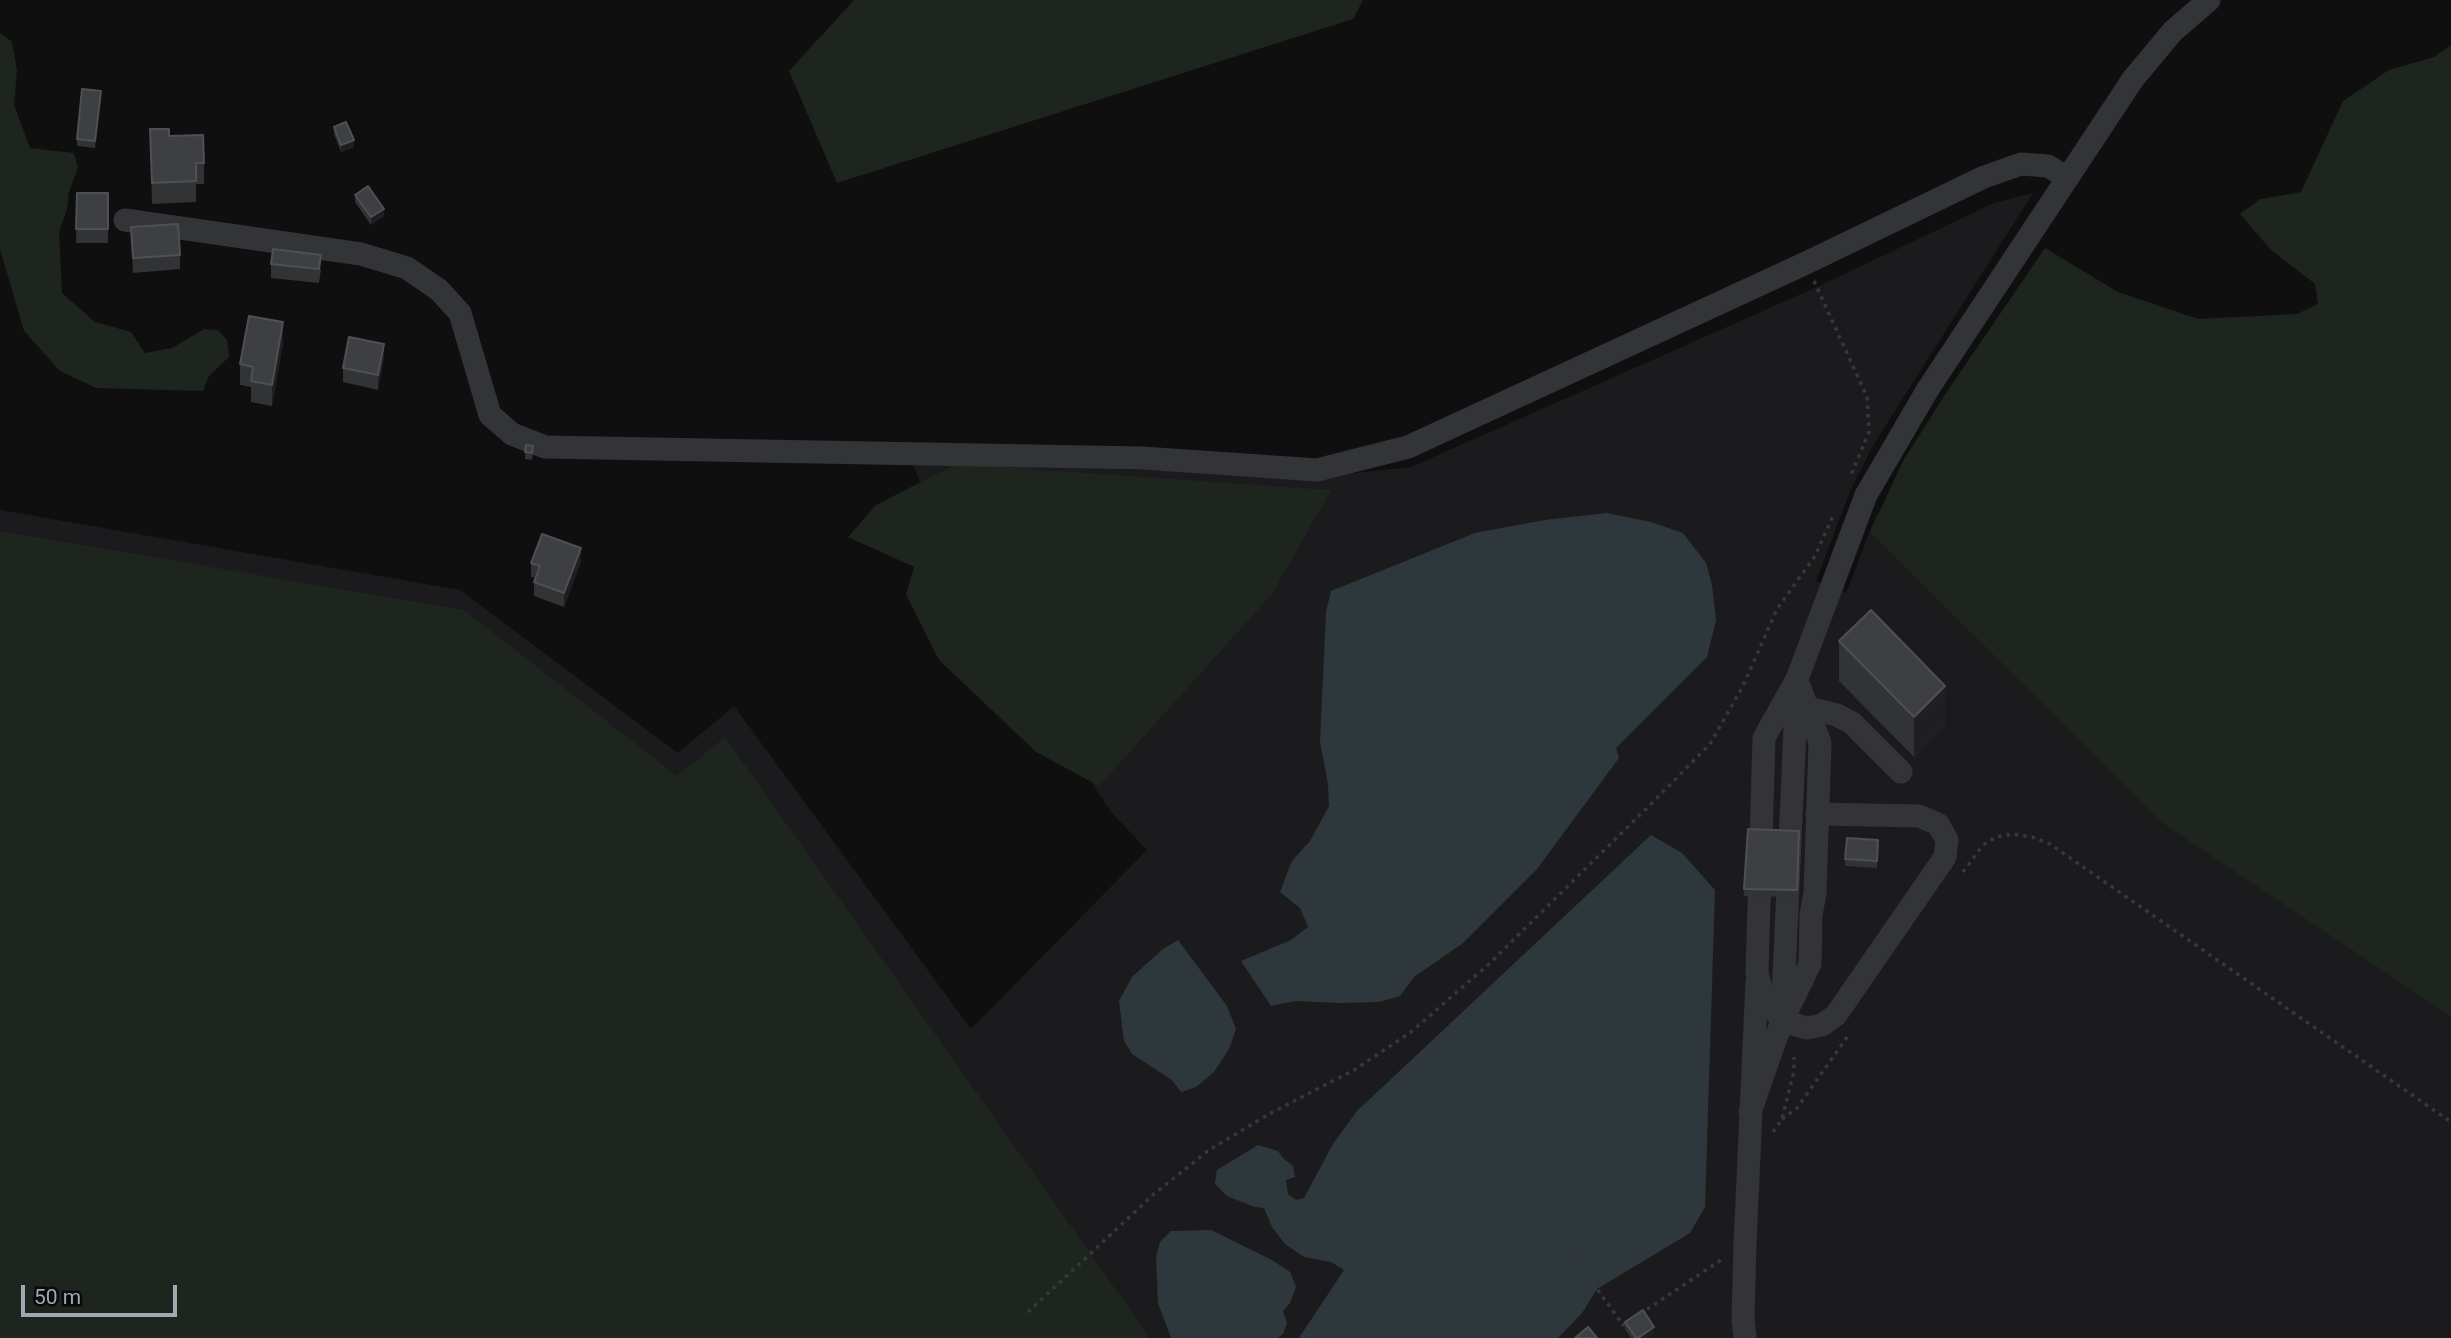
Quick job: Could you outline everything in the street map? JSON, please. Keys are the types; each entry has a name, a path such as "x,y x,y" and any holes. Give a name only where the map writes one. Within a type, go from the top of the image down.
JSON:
{"street":[{"path":"1745,1338 1745,1244 1764,738 1797,679 1866,495 1928,389 2133,79 2173,31 2209,0"},
{"path":"125,220 361,254 407,268 439,290 460,313 490,415 512,434 545,447 1143,458 1317,470 1408,447 1806,263 1984,177 2021,164 2048,166 2066,177"},
{"path":"1750,1112 1783,1012 1810,964 1820,743 1797,679"},
{"path":"1783,1012 1797,679"},
{"path":"1808,708 1837,715 1852,723 1900,772"},
{"path":"1757,973 1762,990 1783,1012 1807,1028 1822,1025 1836,1014 1945,857 1947,840 1938,824 1919,816 1817,814"},
{"path":"1754,1030 1783,1012"}],"path":[{"path":"1806,263 1867,397 1869,432 1849,478"},
{"path":"1028,1312 1154,1194 1209,1150 1354,1070 1411,1032 1489,964 1651,804 1710,744 1743,686 1777,609 1815,556 1835,512"},
{"path":"1963,872 1983,845 1996,837 2013,834 2050,844 2451,1122"},
{"path":"1766,1143 1782,1119 1794,1071 1783,1012"},
{"path":"1782,1119 1797,1108 1852,1029"},
{"path":"1548,1221 1623,1325 1745,1244"}],"shaded area":[{"path":"854,0 1363,0 1353,19 837,183 789,71"},
{"path":"0,33 12,42 17,71 14,105 30,148 74,153 78,168 59,232 62,293 95,322 131,332 145,353 172,348 204,329 218,330 227,340 229,357 209,376 203,391 96,388 60,371 24,331 0,249"},
{"path":"2451,45 2451,1016 2164,824 1870,532 1903,461 2045,248 2118,292 2198,319 2297,314 2318,304 2315,284 2271,250 2240,214 2260,199 2301,192 2343,101 2389,70 2434,57"},
{"path":"2033,193 1874,444 1851,489 1816,581 1846,593 1877,513 2157,794 2451,997 2451,1338 0,1338 0,510 460,590 678,753 734,706 971,1029 1147,850 1111,812 957,578 913,464 1337,475 1411,467 1817,287 1994,203"},
{"path":"956,464 1331,490 1272,594 1099,786 1036,752 939,660 906,594 914,567 848,537 876,505"},
{"path":"1607,513 1651,522 1683,533 1706,563 1712,585 1716,620 1707,657 1616,748 1619,758 1537,869 1463,943 1414,977 1400,996 1379,1002 1296,1001 1271,1006 1241,961 1291,940 1308,927 1300,908 1280,892 1292,861 1310,841 1329,806 1320,742 1326,612 1331,591 1475,533 1545,520"},
{"path":"0,531 464,610 677,776 725,737 1150,1338 0,1338"},
{"path":"1651,835 1682,853 1715,890 1705,1207 1690,1233 1597,1289 1582,1313 1558,1338 1299,1338 1344,1270 1331,1262 1304,1257 1285,1244 1272,1227 1264,1208 1227,1196 1215,1184 1217,1170 1258,1145 1278,1151 1293,1166 1295,1177 1286,1180 1288,1194 1296,1200 1304,1198 1333,1144 1357,1111"},
{"path":"1178,940 1227,1006 1236,1029 1229,1049 1214,1072 1196,1087 1181,1092 1172,1080 1132,1054 1124,1041 1119,1001 1132,977 1163,949"},
{"path":"1211,1230 1272,1260 1290,1272 1296,1287 1290,1303 1283,1311 1287,1323 1283,1334 1278,1338 1171,1338 1158,1303 1156,1258 1160,1242 1171,1231"}],"building":[{"path":"82,89 101,91 95,141 77,139"},
{"path":"346,122 354,140 341,145 334,127"},
{"path":"150,129 169,129 169,136 203,135 204,163 196,163 196,181 152,183"},
{"path":"368,186 384,209 371,217 355,195"},
{"path":"77,193 108,193 108,229 76,229"},
{"path":"178,224 180,255 133,258 131,227"},
{"path":"273,249 321,255 319,269 271,264"},
{"path":"249,316 283,322 272,385 251,381 253,367 240,364"},
{"path":"349,337 384,344 378,375 343,368"},
{"path":"526,445 533,446 532,453 525,452"},
{"path":"542,534 581,548 564,593 534,582 540,566 531,563"},
{"path":"1871,610 1945,686 1914,717 1839,641"},
{"path":"1748,829 1799,831 1797,890 1744,889"},
{"path":"1847,838 1878,840 1877,861 1845,859"},
{"path":"1643,1310 1654,1327 1636,1338 1625,1322"},
{"path":"1588,1327 1597,1338 1575,1338"}]}
